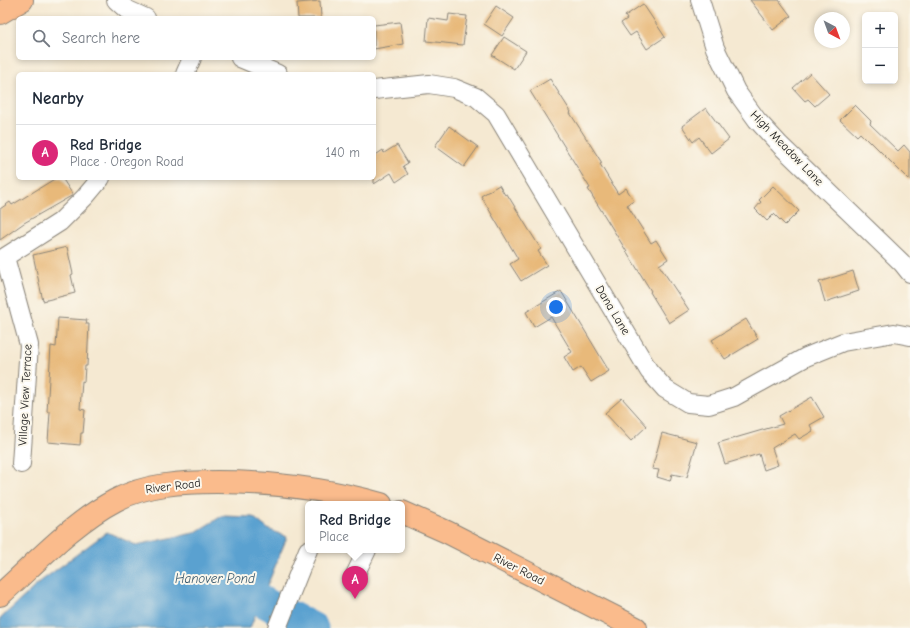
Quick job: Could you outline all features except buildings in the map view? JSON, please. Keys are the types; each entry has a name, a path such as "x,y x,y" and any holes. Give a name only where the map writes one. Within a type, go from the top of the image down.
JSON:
{"main road":[{"path":"0,13 22,0"},
{"name":"River Road","path":"0,595 68,533 94,513 118,499 149,488 187,482 236,482 289,486 329,498 355,501"},
{"name":"River Road","path":"405,513 447,532 636,628"}],"street":[{"path":"116,0 126,9 142,16"},
{"name":"High Meadow Lane","path":"700,0 715,48 736,91 757,120 785,150 902,263 910,273"},
{"path":"185,72 191,60"},
{"path":"245,60 273,72"},
{"name":"Dana Lane","path":"376,90 429,84 454,88 476,97 496,114 649,371 665,389 688,403 709,405 734,397 806,357 843,342 894,333 910,336"},
{"name":"Village View Terrace","path":"21,464 29,345 2,258 60,222 99,180"},
{"path":"277,628 307,553"},
{"path":"352,581 366,553"}],"water":[{"name":"Hanover Pond","path":"222,516 253,517 268,529 287,537 250,628 0,628 0,619 41,581 107,532 136,545 194,533"}],"waterway":[{"path":"222,587 235,587 313,628"}],"place":[{"name":"Red Bridge","path":"355,599"}]}
